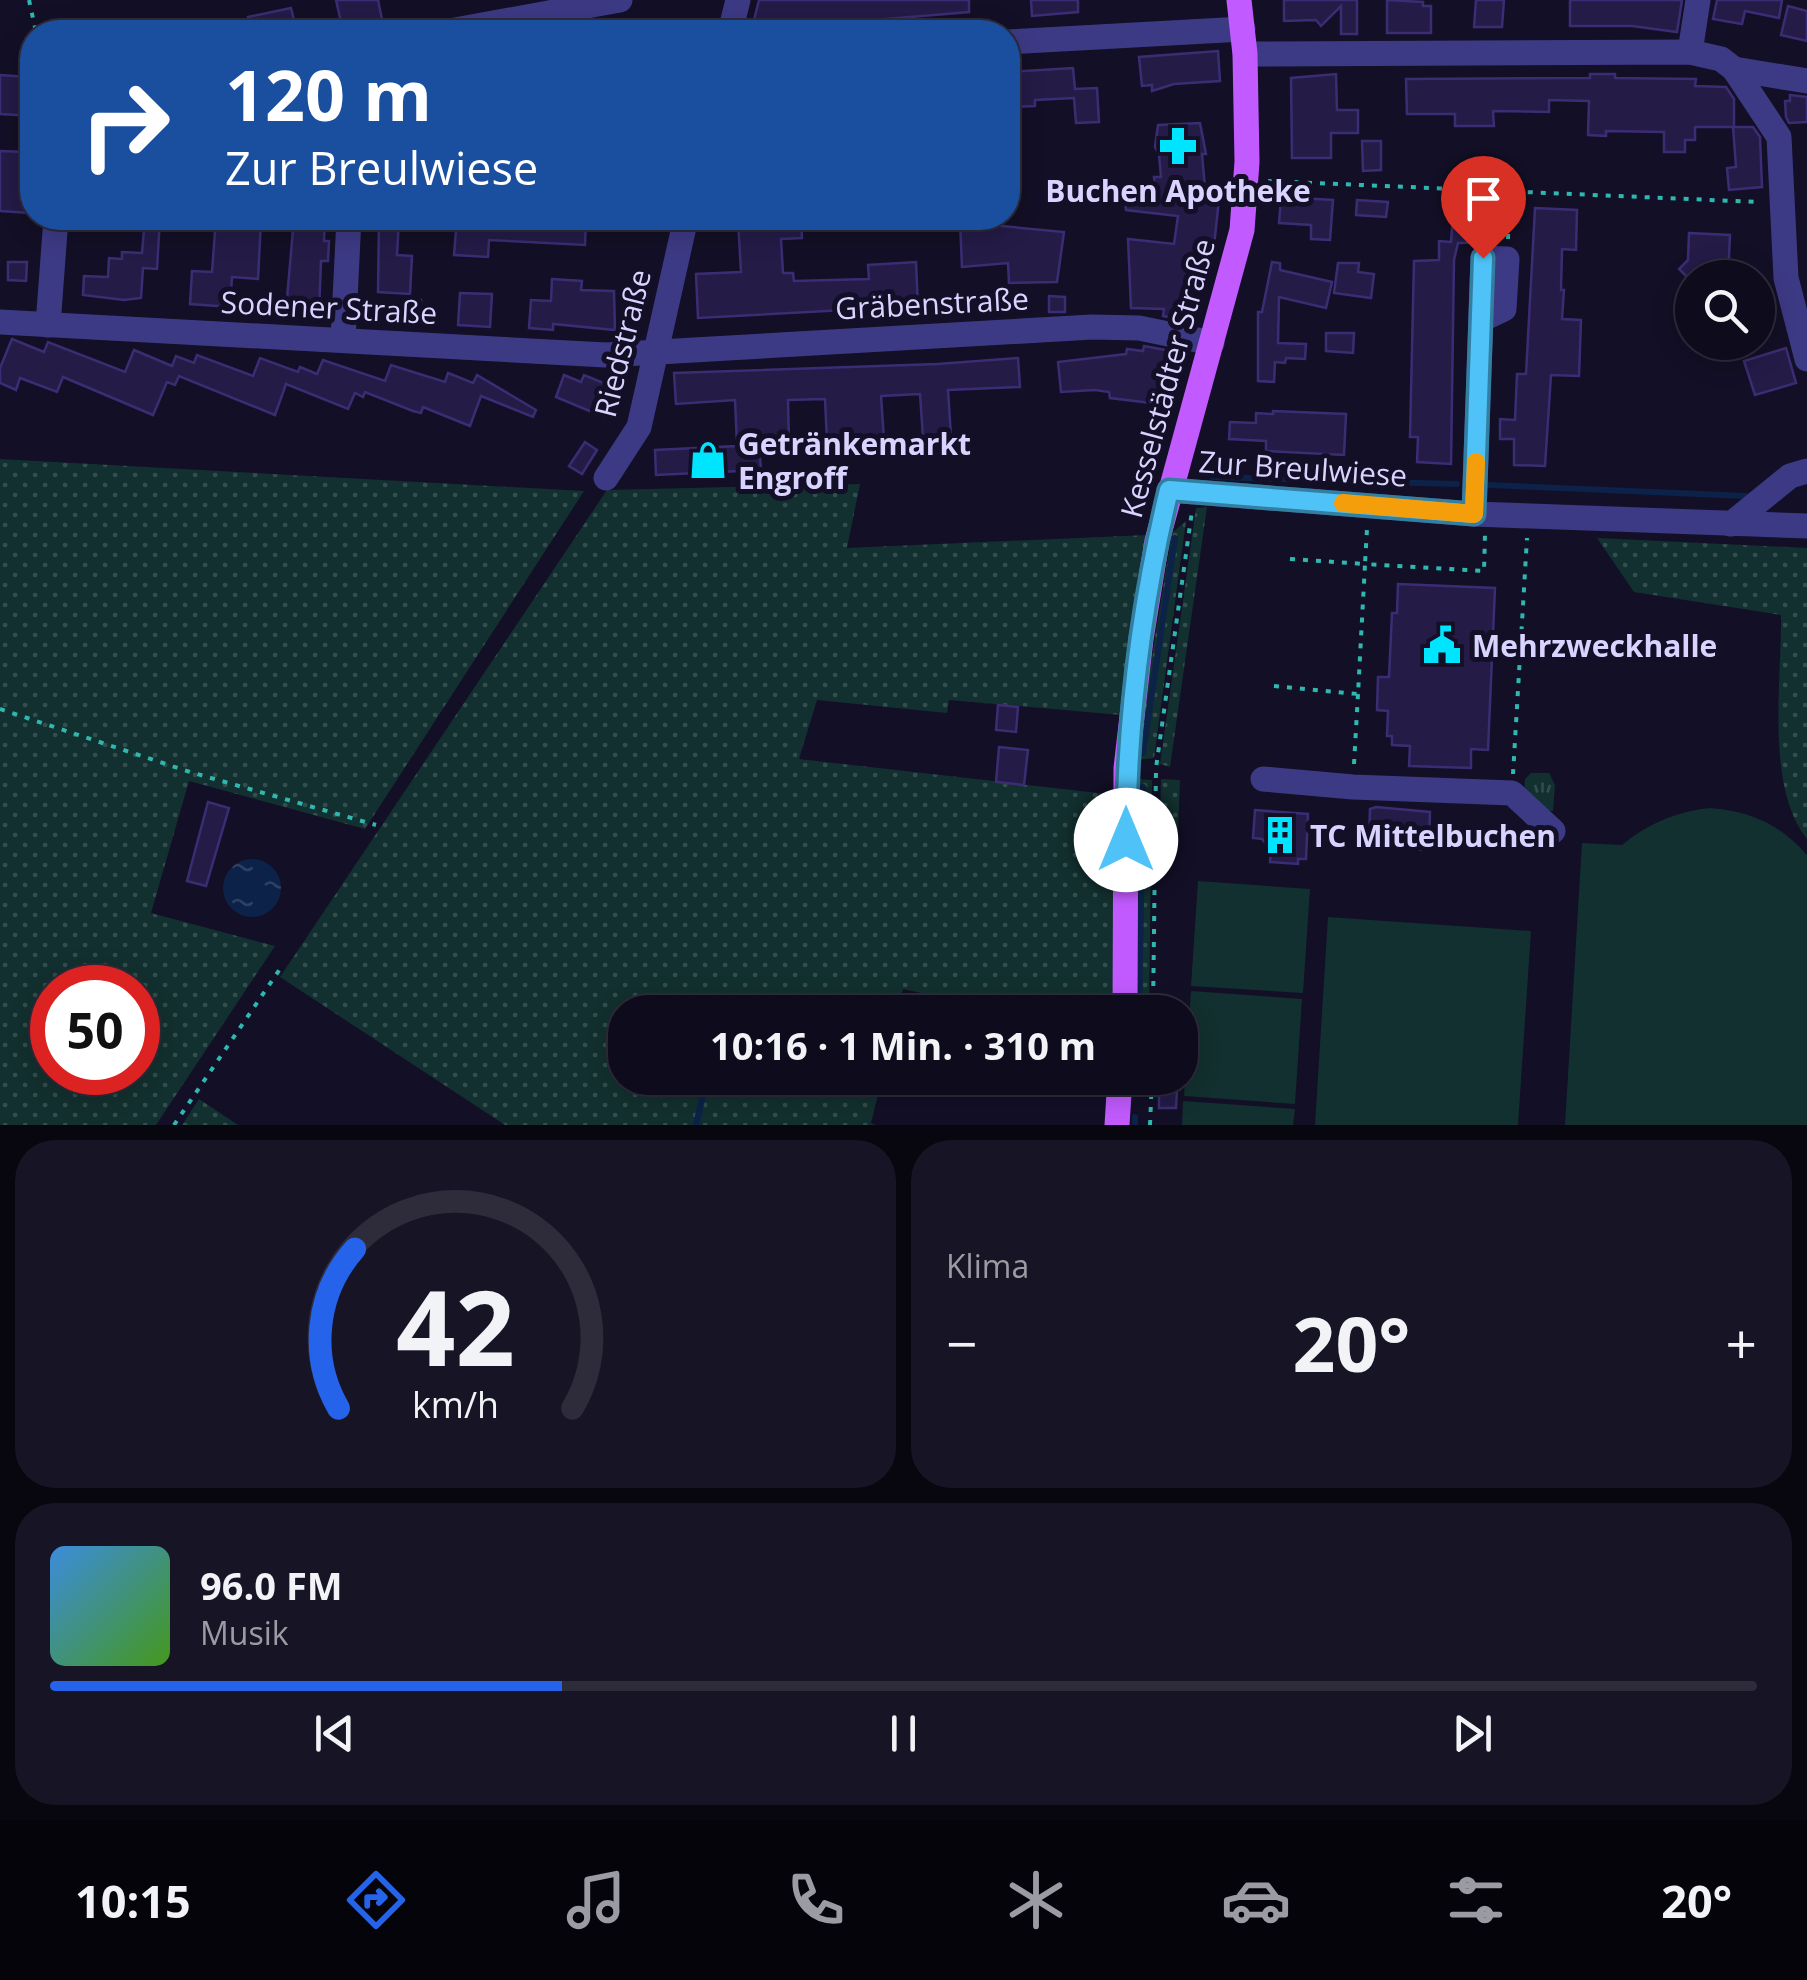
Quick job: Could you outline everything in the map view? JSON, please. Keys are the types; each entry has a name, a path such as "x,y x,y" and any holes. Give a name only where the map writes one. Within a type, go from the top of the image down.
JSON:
{"main road":[{"name":"Kesselstädter Straße","path":"1125,995 1126,768 1140,639 1156,541 1182,492 1212,343 1242,230 1247,180 1244,42 1239,0"},
{"path":"1117,1125 1119,1095"}],"street":[{"path":"510,20 620,0"},
{"path":"1690,52 1698,0"},
{"path":"1020,42 1244,42 1690,52 1721,59 1734,68 1778,137 1786,278 1807,359"},
{"path":"1734,68 1807,81"},
{"path":"48,325 55,230"},
{"path":"343,340 348,230"},
{"name":"Riedstraße","path":"606,478 639,427 683,230"},
{"path":"1480,514 1483,258 1507,259"},
{"name":"Sodener Straße","path":"0,322 606,355 654,350"},
{"name":"Gräbenstraße","path":"654,350 1118,326 1212,343"},
{"path":"1731,524 1790,476 1807,471"},
{"name":"Zur Breulwiese","path":"1182,492 1528,517 1807,526"},
{"path":"1263,779 1512,793 1553,830"}],"path":[{"path":"1247,180 1783,203"},
{"path":"1507,259 1509,194"},
{"path":"1153,995 1156,768 1182,492"},
{"path":"1353,787 1370,505"},
{"path":"1290,560 1484,571 1480,514"},
{"path":"1512,793 1528,517"},
{"path":"1274,686 1358,694"},
{"path":"0,709 190,772 376,825"},
{"path":"174,1125 282,966"},
{"path":"1150,1125 1151,1095"}],"green space":[{"path":"0,459 584,491 365,829 189,781 151,913 275,946 156,1125 0,1125"},
{"path":"860,484 847,548 1147,535 1121,715 949,700 947,713 817,700 799,759 1116,795 1115,995 930,995 903,989 901,995 608,995 608,1095 878,1095 871,1123 875,1125 505,1125 280,977 607,490"},
{"path":"1207,507 1170,767 1160,764 1196,508"},
{"path":"1186,521 1154,758 1135,760 1172,533"},
{"path":"1597,538 1807,548 1807,839 1785,791 1781,762 1781,615 1634,592"},
{"path":"1531,773 1549,773 1555,785 1553,811 1531,810 1524,793 1525,779"},
{"path":"1134,779 1152,780 1149,995 1132,995"},
{"path":"1161,779 1180,780 1178,831 1160,829"},
{"path":"1710,808 1763,821 1807,855 1807,1125 1565,1125 1582,843 1622,845 1663,820"},
{"path":"1198,881 1310,889 1303,993 1191,986"},
{"path":"1328,917 1531,931 1518,1125 1315,1125"},
{"path":"1191,991 1302,999 1295,1104 1184,1096 1198,1095 1198,995 1191,995"},
{"path":"199,1099 238,1125 182,1125"},
{"path":"1183,1101 1295,1109 1293,1125 1182,1125"}],"water":[{"path":"252,859 273,867 281,888 273,909 252,917 231,909 223,888 231,867"}],"building":[{"path":"336,0 378,0 382,20 341,20"},
{"path":"759,0 969,0 969,12 874,20 754,20"},
{"path":"1031,0 1078,0 1078,12 1032,16"},
{"path":"1284,0 1357,0 1357,34 1341,34 1341,6 1321,26 1316,20 1284,21"},
{"path":"1387,0 1431,6 1431,33 1387,33"},
{"path":"1476,0 1504,0 1502,27 1474,27"},
{"path":"1570,0 1682,0 1677,32 1632,26 1570,26"},
{"path":"1717,0 1782,0 1779,18 1745,11 1742,24 1713,19"},
{"path":"1788,6 1807,11 1807,41 1781,35"},
{"path":"291,8 294,20 249,20 248,17"},
{"path":"1218,51 1220,81 1174,84 1152,91 1152,85 1142,86 1139,57"},
{"path":"1073,68 1075,89 1097,88 1099,122 1076,123 1074,98 1035,100 1035,106 1020,107 1020,71"},
{"path":"1336,74 1337,110 1358,110 1358,133 1331,133 1331,158 1292,158 1291,78"},
{"path":"1590,74 1696,79 1695,86 1726,87 1734,99 1734,127 1695,127 1695,140 1685,140 1685,152 1664,152 1664,132 1606,131 1606,136 1588,135 1589,101 1549,100 1549,112 1493,111 1494,126 1455,126 1455,114 1407,114 1406,79 1590,78"},
{"path":"0,75 20,76 20,115 0,114"},
{"path":"1790,95 1807,97 1807,122 1789,123 1785,101 1790,101"},
{"path":"1200,123 1206,154 1202,154 1205,188 1220,190 1205,284 1196,281 1188,321 1163,316 1164,309 1131,308 1128,239 1174,244 1178,216 1126,210 1124,189 1155,187 1154,177 1161,177 1155,147 1158,125"},
{"path":"1733,127 1753,127 1760,137 1762,187 1729,190 1727,168 1736,167"},
{"path":"1362,141 1381,141 1381,170 1363,171"},
{"path":"0,151 20,152 20,212 0,211"},
{"path":"1281,197 1333,200 1330,240 1311,239 1311,225 1279,223"},
{"path":"1357,200 1388,202 1386,217 1356,215"},
{"path":"1457,204 1488,206 1487,242 1458,243 1454,260 1451,464 1417,462 1418,437 1410,437 1414,261 1439,260 1439,241 1451,242"},
{"path":"1535,208 1577,210 1576,250 1562,249 1561,290 1562,319 1581,320 1579,376 1551,375 1545,466 1514,465 1514,439 1500,439 1500,419 1515,420 1517,374 1526,374"},
{"path":"1020,228 1064,232 1057,282 1009,283 1008,263 962,267 960,230"},
{"path":"144,230 159,230 157,269 143,268 141,298 83,295 84,276 108,277 109,258 122,259 122,252 142,253"},
{"path":"215,230 260,230 258,279 232,277 230,307 190,304 192,271 212,272"},
{"path":"293,230 324,230 324,241 329,241 328,261 321,261 319,312 286,310"},
{"path":"379,230 398,230 397,255 412,256 410,294 378,292"},
{"path":"456,230 586,230 585,245 489,240 488,257 454,255"},
{"path":"739,230 802,230 802,238 781,239 783,273 793,273 794,281 869,279 868,265 916,262 918,308 914,308 914,315 882,316 882,308 698,318 696,274 741,272"},
{"path":"1689,233 1730,235 1729,260 1688,260"},
{"path":"8,262 27,262 26,281 8,280"},
{"path":"1272,262 1280,263 1280,270 1332,282 1326,308 1279,297 1278,343 1306,344 1305,359 1275,362 1274,382 1258,381 1258,312 1262,312"},
{"path":"1338,263 1359,263 1358,272 1374,274 1371,298 1334,293"},
{"path":"552,279 582,281 581,290 614,291 615,330 553,324 553,330 529,328 531,300 551,301"},
{"path":"460,293 492,294 490,327 458,325"},
{"path":"1049,296 1065,297 1065,312 1049,312"},
{"path":"404,299 421,300 421,317 403,316"},
{"path":"1326,333 1354,333 1353,353 1326,351"},
{"path":"12,339 44,352 48,342 125,372 134,350 172,366 176,356 194,363 197,355 253,376 260,358 298,372 300,367 317,374 323,360 385,381 391,365 445,382 448,373 473,383 477,375 536,410 533,417 481,396 470,426 423,407 421,413 413,411 365,392 363,397 355,393 348,409 286,384 275,415 179,376 175,385 167,382 153,415 63,377 57,392 20,378 16,390 0,383 0,368"},
{"path":"1144,346 1176,352 1168,405 1110,398 1109,392 1095,390 1061,392 1058,362 1126,354 1127,349 1143,351"},
{"path":"1786,348 1796,383 1755,395 1744,361 1775,360 1775,351"},
{"path":"1018,358 1020,387 948,390 951,436 923,438 920,394 881,396 884,439 827,442 825,399 788,400 789,444 759,445 761,470 656,475 655,450 737,446 735,400 676,404 674,373"},
{"path":"564,375 581,382 584,375 616,388 604,417 556,397"},
{"path":"1256,413 1346,414 1344,455 1266,451 1266,441 1229,439 1230,422 1256,423"},
{"path":"585,442 597,450 582,474 569,466"},
{"name":"Mehrzweckhalle","path":"1398,584 1495,588 1488,750 1471,749 1471,768 1409,766 1410,746 1392,745 1392,736 1387,736 1388,711 1377,710 1378,677 1389,677 1392,613 1397,613"},
{"path":"998,705 1018,707 1016,732 996,730"},
{"path":"999,747 1028,750 1024,785 996,782"},
{"path":"208,802 229,808 206,886 187,881"},
{"path":"1370,809 1430,812 1429,843 1422,843 1422,850 1375,848 1375,841 1369,840"},
{"name":"TC Mittelbuchen","path":"1255,810 1308,814 1306,859 1298,859 1298,864 1270,862 1271,850 1262,839 1253,838"},
{"path":"1159,1095 1177,1095 1176,1108 1159,1108"}],"waterway":[{"path":"1213,477 1457,484"},
{"path":"1489,485 1746,496"},
{"path":"1143,753 1175,538"},
{"path":"1139,995 1143,787"},
{"path":"696,1125 703,1095"},
{"path":"1135,1117 1135,1125"}],"slow traffic":[{"path":"1343,503 1474,514 1476,462"}],"place":[{"name":"Buchen Apotheke","path":"1178,146"},
{"name":"Getränkemarkt Engroff","path":"708,460"},
{"name":"Mehrzweckhalle","path":"1442,645"},
{"name":"TC Mittelbuchen","path":"1280,835"}],"route":[{"path":"1126,840 1131,711 1156,541 1169,490 1474,514 1483,258"}]}
